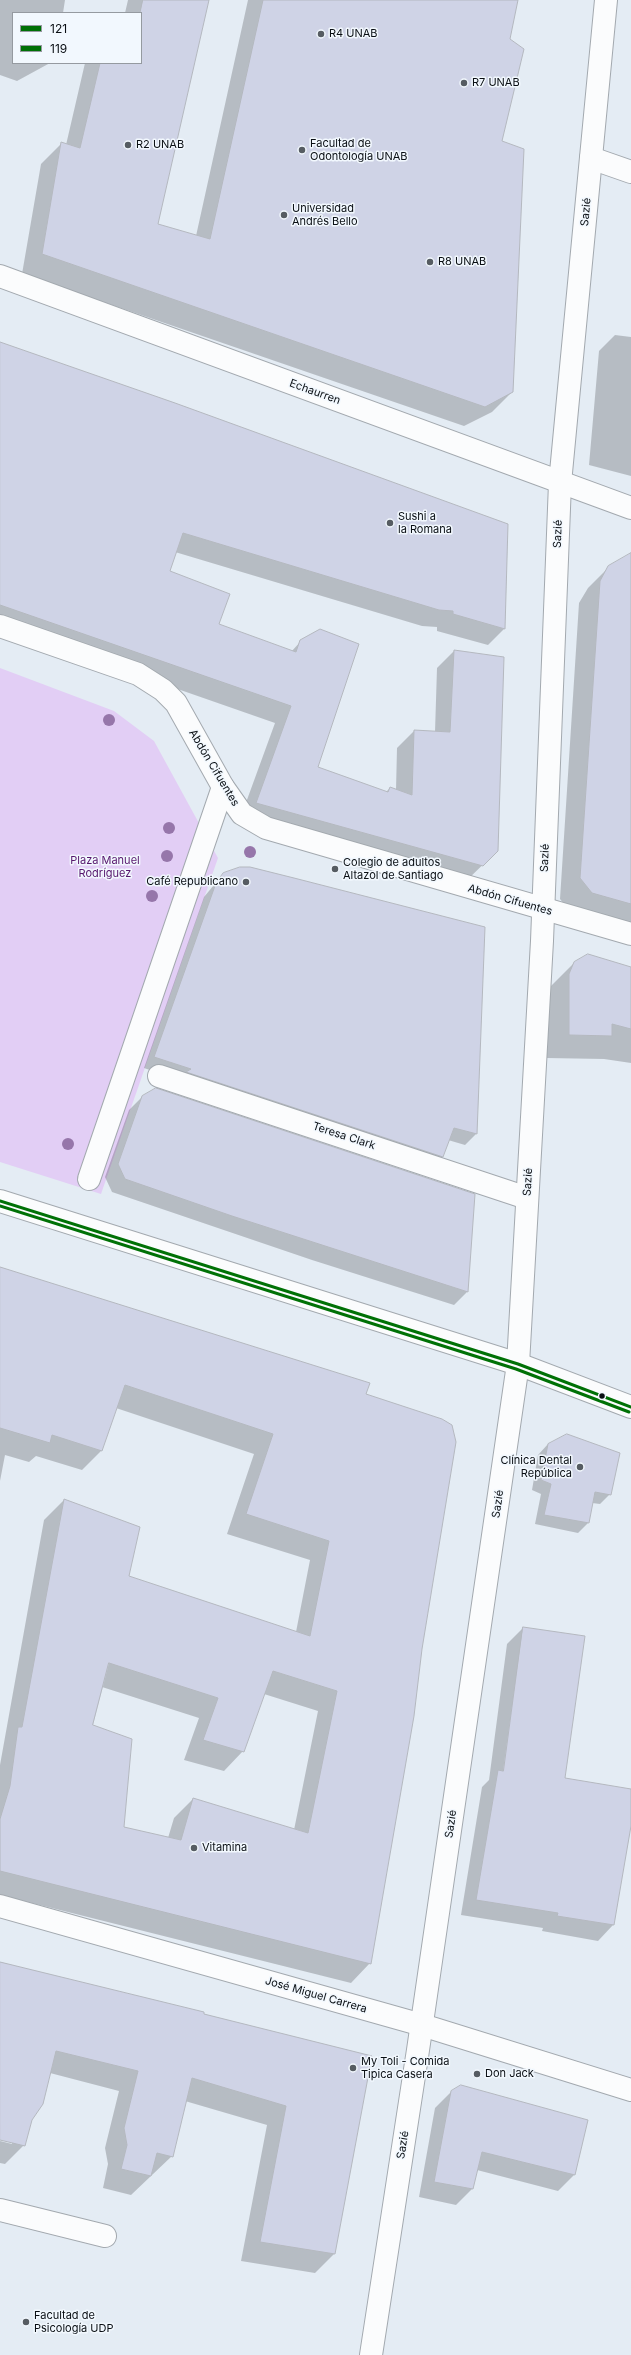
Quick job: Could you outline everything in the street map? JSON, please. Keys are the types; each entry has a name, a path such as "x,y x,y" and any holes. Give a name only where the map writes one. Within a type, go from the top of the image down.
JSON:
{"street":[{"name":"Sazié","path":"371,2355 422,2025 518,1364 543,909 560,483 606,0"},
{"path":"591,158 631,172"},
{"name":"Echaurren","path":"0,276 631,508"},
{"name":"Abdón Cifuentes","path":"0,626 138,674 163,690 176,704 223,787 242,814 266,828 631,934"},
{"path":"90,1179 223,787"},
{"name":"Teresa Clark","path":"159,1076 528,1198"},
{"path":"0,1201 518,1364 631,1407"},
{"name":"José Miguel Carrera","path":"0,1906 422,2025 631,2090"},
{"path":"0,2210 105,2236"}],"green space":[{"name":"Plaza Manuel Rodríguez","path":"0,668 114,711 154,741 218,858 101,1194 0,1162"}],"building":[{"name":"Universidad Andrés Bello","path":"143,0 209,0 158,224 210,239 263,0 518,0 510,39 524,49 502,141 524,149 513,392 485,407 42,254 61,142 80,148 100,64 142,64 142,12 140,12"},
{"path":"0,342 175,403 508,524 505,629 453,614 453,611 439,610 183,533 170,571 230,594 219,624 296,652 300,640 320,629 359,644 318,767 388,792 390,787 412,795 414,730 450,732 454,650 504,657 498,851 483,866 256,803 291,706 0,605"},
{"path":"631,553 631,904 592,893 580,878 600,581 608,566"},
{"path":"240,867 250,867 485,927 477,1134 454,1128 443,1157 186,1072 191,1069 154,1057 216,883 223,873"},
{"path":"588,954 631,967 631,1029 612,1024 612,1036 569,1035 569,974 574,962"},
{"path":"156,1088 475,1194 468,1292 232,1216 125,1179 118,1164 142,1096"},
{"path":"0,1267 370,1383 366,1394 442,1419 452,1425 456,1442 422,1649 414,1716 371,1964 0,1871 0,1819 10,1786 18,1727 22,1727 64,1499 140,1527 129,1576 310,1636 329,1541 246,1514 273,1434 125,1385 102,1451 52,1435 50,1443 0,1428","holes":["109,1663 218,1698 203,1740 244,1752 273,1671 337,1691 308,1833 193,1798 181,1840 124,1827 132,1739 93,1725"]},
{"name":"Clínica Dental República","path":"567,1434 620,1453 611,1495 595,1492 589,1523 544,1515 551,1484 541,1480 548,1444"},
{"path":"523,1627 585,1636 565,1778 631,1789 631,1826 614,1925 557,1916 558,1913 476,1900 498,1770 503,1771"},
{"path":"0,1962 204,2012 204,2014 372,2056 335,2254 260,2242 286,2106 192,2078 173,2157 157,2153 151,2176 121,2169 127,2145 124,2128 138,2071 56,2051 43,2104 32,2120 25,2146 0,2140"},
{"path":"461,2085 588,2120 575,2175 482,2152 473,2189 434,2182 451,2091"}],"transit line":[{"name":"121","path":"0,1201 518,1364 631,1407"},
{"name":"119","path":"0,1206 516,1369 629,1412"}],"place":[{"name":"R4 UNAB","path":"321,34"},
{"name":"R7 UNAB","path":"464,83"},
{"name":"R2 UNAB","path":"128,145"},
{"name":"Facultad de Odontología UNAB","path":"302,150"},
{"name":"Universidad Andrés Bello","path":"284,215"},
{"name":"R8 UNAB","path":"430,262"},
{"name":"Sushi a la Romana","path":"390,523"},
{"name":"Colegio de adultos Altazol de Santiago","path":"335,869"},
{"name":"Café Republicano","path":"246,882"},
{"name":"Clínica Dental República","path":"580,1467"},
{"name":"Vitamina","path":"194,1848"},
{"name":"My Toli - Comida Tipica Casera","path":"353,2068"},
{"name":"Don Jack","path":"477,2074"},
{"name":"Facultad de Psicología UDP","path":"26,2322"}]}
